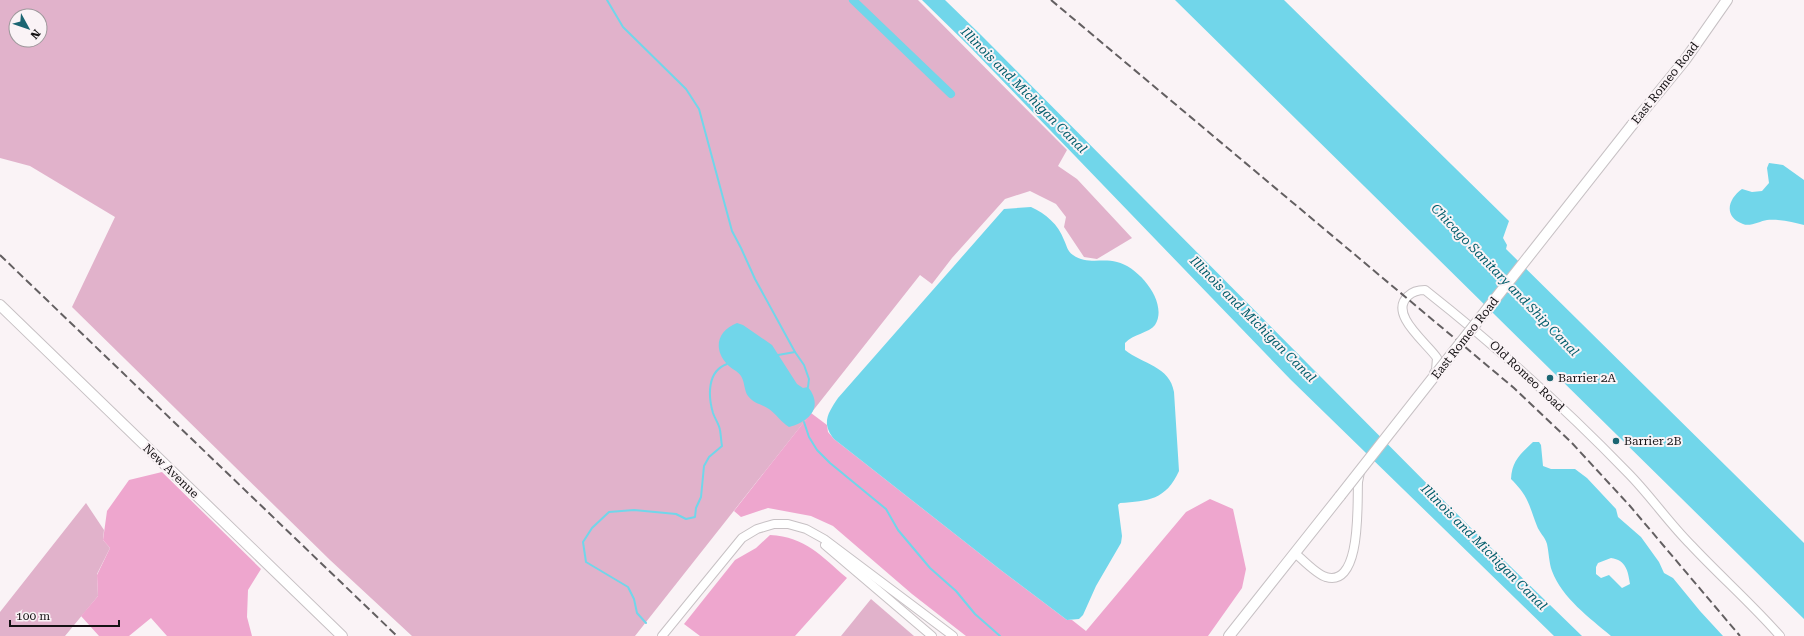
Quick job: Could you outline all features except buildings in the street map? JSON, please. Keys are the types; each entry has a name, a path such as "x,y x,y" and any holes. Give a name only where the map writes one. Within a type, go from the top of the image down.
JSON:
{"main road":[{"name":"East Romeo Road","path":"1230,636 1685,60 1727,0"},
{"name":"New Avenue","path":"0,306 342,636"}],"street":[{"name":"Old Romeo Road","path":"1295,553 1324,577 1332,578 1339,577 1346,569 1354,553 1358,482 1366,458 1436,370 1437,358 1409,325 1402,312 1402,305 1409,295 1420,290 1425,290 1526,374 1617,462 1651,498 1691,546 1780,636"},
{"path":"662,636 735,545 750,532 764,526 782,524 798,526 824,539 953,636"},
{"path":"815,534 822,543 932,636"}],"shaded area":[{"path":"0,0 918,0 1067,150 1058,166 1077,179 1132,238 1097,259 1084,257 1064,227 1066,217 1056,204 1030,191 1005,199 952,258 932,284 920,275 635,636 412,636 330,560 72,307 115,217 30,166 0,158"},
{"path":"811,413 827,425 828,432 834,439 1002,571 1067,620 1072,620 1086,631 1186,512 1210,499 1233,509 1246,569 1242,588 1208,636 966,636 912,594 833,526 811,516 768,508 741,517 734,511"},
{"path":"162,472 261,569 248,590 247,617 252,636 167,636 151,618 129,636 99,636 81,616 98,596 97,575 110,548 103,540 107,511 129,480"},
{"path":"86,503 104,530 103,540 110,548 97,574 98,596 65,636 0,636 0,612"},
{"path":"770,535 794,539 812,549 847,578 795,636 700,636 684,624 735,560 756,548"},
{"path":"871,599 914,636 841,636"}],"water":[{"name":"Illinois and Michigan Canal","path":"922,0 945,0 1475,532 1582,636 1554,636 1290,379 970,47"},
{"name":"Chicago Sanitary and Ship Canal","path":"1175,0 1284,0 1509,221 1503,238 1507,245 1506,249 1804,543 1804,619"},
{"path":"1769,163 1783,165 1804,180 1804,225 1772,220 1746,225 1732,217 1730,212 1731,202 1737,193 1742,189 1752,192 1762,191 1769,183 1767,168"},
{"path":"1031,207 1042,213 1055,224 1068,250 1073,255 1089,261 1111,261 1126,265 1142,278 1150,287 1158,307 1158,316 1155,325 1149,330 1128,340 1125,343 1125,350 1154,366 1167,376 1174,392 1179,471 1174,481 1168,488 1155,497 1148,500 1120,503 1118,505 1122,536 1121,543 1096,586 1083,615 1079,619 1067,620 1002,571 834,439 830,433 827,423 827,418 831,408 838,398 1004,209"},
{"path":"737,323 743,325 772,345 797,384 803,388 808,387 813,394 815,401 812,413 803,421 789,427 769,409 750,399 741,376 729,366 723,358 719,347 721,336 730,326"},
{"path":"1533,442 1539,442 1541,445 1543,466 1551,469 1575,469 1587,478 1616,509 1618,517 1641,537 1659,562 1664,573 1673,578 1723,636 1611,636 1577,607 1562,590 1557,581 1551,568 1546,541 1538,528 1525,496 1511,479 1515,462","holes":["1611,558 1616,559 1625,567 1630,584 1622,588 1609,575 1601,578 1596,574 1596,567 1598,563"]}],"waterway":[{"path":"607,0 623,27 686,89 699,109 732,231 755,279 795,352 804,365 809,379 808,387"},
{"path":"853,0 951,94"},
{"path":"778,355 795,352"},
{"path":"646,623 637,613 634,599 628,587 586,562 583,542 592,528 609,512 634,510 676,514 686,519 695,517 696,508 701,497 704,466 709,457 722,446 719,428 711,406 710,392 712,378 720,367 727,364"},
{"path":"804,422 809,437 817,450 830,463 886,509 898,530 930,568 956,591 975,614 1000,636"}],"railway":[{"path":"1051,0 1514,388 1571,442 1630,506 1740,636"},
{"path":"0,255 397,636"}],"place":[{"name":"Barrier 2A","path":"1550,378"},
{"name":"Barrier 2B","path":"1616,441"}]}
